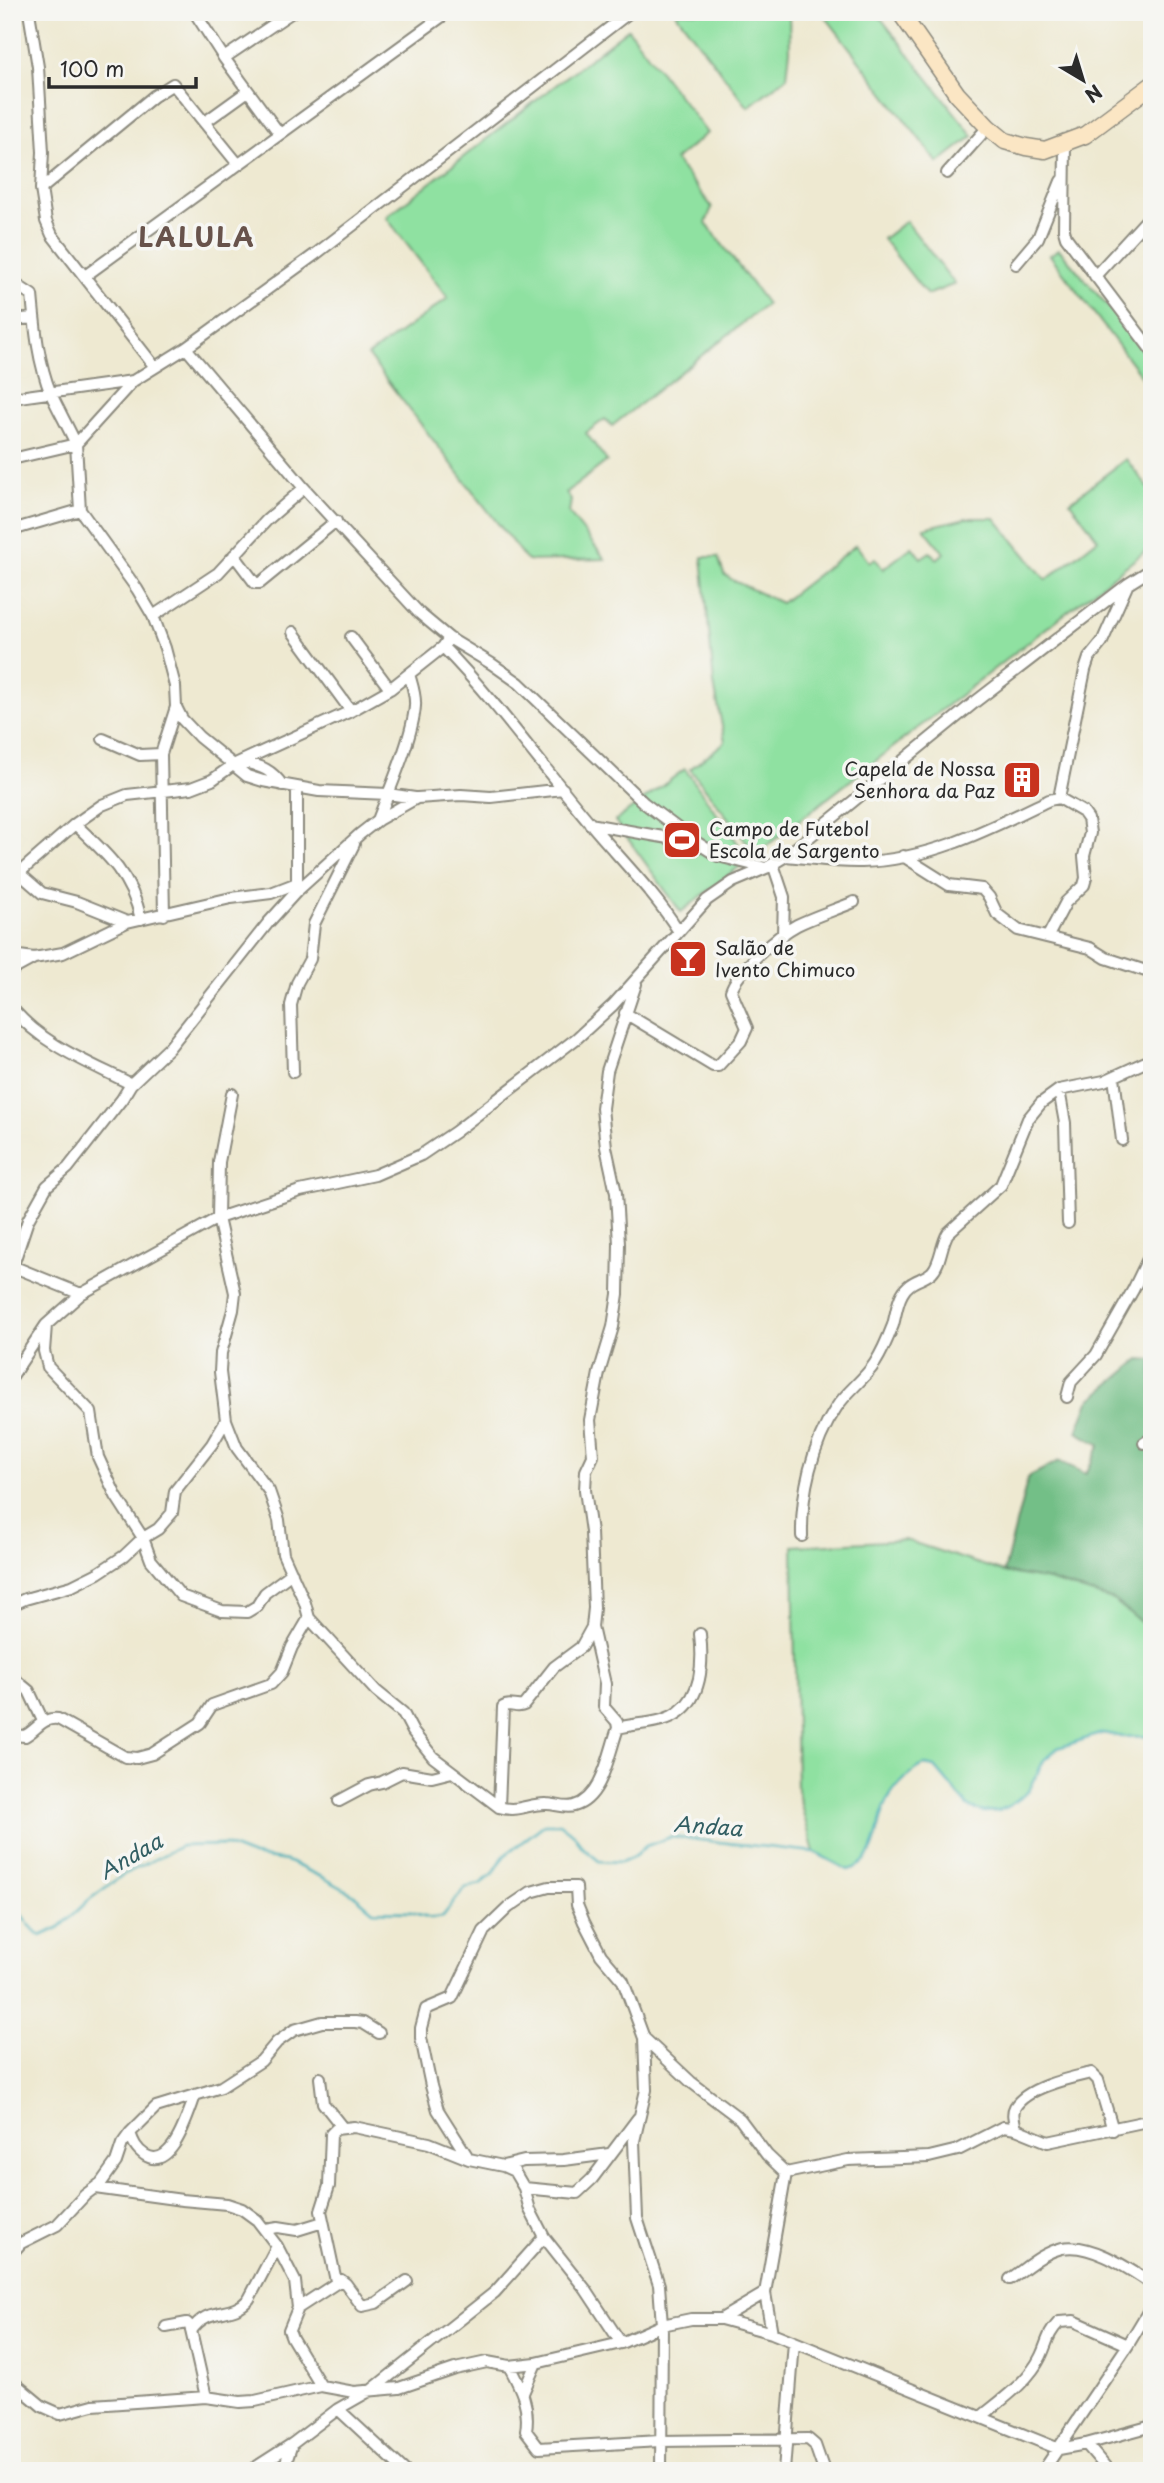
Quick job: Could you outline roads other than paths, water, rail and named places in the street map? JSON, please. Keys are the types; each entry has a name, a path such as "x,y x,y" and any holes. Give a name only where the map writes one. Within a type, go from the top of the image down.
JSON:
{"main road":[{"path":"900,12 957,94 1005,141 1045,150 1065,145 1085,135 1152,85"}],"street":[{"path":"29,12 38,67 43,152 41,190 46,221 52,235 155,367"},
{"path":"198,12 197,16 223,58 279,133"},
{"path":"223,58 292,12"},
{"path":"85,276 448,12"},
{"path":"12,459 76,444 133,382 186,348 328,245 630,12"},
{"path":"41,190 173,84 237,164"},
{"path":"205,122 248,91"},
{"path":"947,173 988,127"},
{"path":"1065,145 1066,237 1152,351"},
{"path":"1016,264 1038,238 1065,168"},
{"path":"1096,276 1152,214"},
{"path":"12,282 32,295 33,317 42,364 51,392 76,444 80,510 137,589 153,616 175,686 176,708 161,754 164,915"},
{"path":"12,320 33,317"},
{"path":"186,348 304,488 446,643 590,824 658,900 678,930"},
{"path":"12,398 133,382"},
{"path":"153,616 218,573 267,520 304,488"},
{"path":"12,530 80,510"},
{"path":"234,555 255,583 260,583 336,521"},
{"path":"12,1376 46,1325 81,1294 218,1218 300,1191 375,1175 421,1155 455,1132 577,1038 638,978 707,900 733,882 786,856 975,702 1128,584 1152,569"},
{"path":"1059,798 1085,670 1089,658 1102,642 1128,584"},
{"path":"293,632 351,711"},
{"path":"351,637 390,689"},
{"path":"127,922 76,902 42,893 15,876 75,824 102,805 127,794 191,788 212,780 233,765 351,711 390,689 446,643"},
{"path":"446,643 492,664 519,683 643,803 696,842 718,856 769,866"},
{"path":"378,820 411,727 415,691 409,674"},
{"path":"176,708 182,719 199,737 247,776 282,785 417,798 461,795 491,797 563,789"},
{"path":"103,739 140,755 161,754"},
{"path":"244,762 262,766 282,785"},
{"path":"297,788 297,887"},
{"path":"81,1294 13,1267 28,1220 47,1186 68,1168 131,1084 169,1048 245,949 297,887 378,820 417,798"},
{"path":"786,856 861,862 925,853 967,839 1049,800 1059,798 1083,812 1088,819 1090,834 1084,856 1084,885 1066,902 1048,936"},
{"path":"75,824 116,865 136,896 141,919"},
{"path":"590,824 696,842"},
{"path":"293,1072 291,1005 297,983 310,958 314,924 360,834"},
{"path":"903,856 949,885 982,889 1001,919 1018,930 1090,948 1106,958 1152,973"},
{"path":"769,866 784,897 783,935"},
{"path":"12,955 34,957 63,953 127,922 231,898 297,887"},
{"path":"625,1013 713,1066 718,1066 741,1041 747,1028 730,991 740,975 797,925 854,902"},
{"path":"12,970 34,957"},
{"path":"232,1094 219,1162 218,1218 235,1293 221,1353 220,1372 226,1420 237,1448 269,1492 279,1520 283,1554 309,1618 376,1691 403,1713 422,1745 452,1772 499,1807 512,1810 549,1803 569,1807 587,1799 601,1780 618,1728 617,1722 604,1707 605,1684 592,1627 592,1544 585,1490 586,1471 593,1456 590,1420 598,1373 613,1327 618,1294 616,1193 606,1147 602,1108 607,1071 638,978"},
{"path":"12,1008 44,1038 131,1084"},
{"path":"802,1536 802,1508 810,1471 820,1439 836,1407 873,1366 906,1288 935,1269 948,1233 1001,1185 1028,1119 1059,1090 1114,1077 1152,1059"},
{"path":"1114,1077 1122,1140"},
{"path":"1059,1090 1065,1123 1068,1223"},
{"path":"1067,1397 1071,1382 1096,1355 1152,1255"},
{"path":"46,1325 44,1351 48,1367 91,1412 97,1457 116,1496 143,1538 155,1566 181,1597 222,1611 251,1611 265,1593 292,1573"},
{"path":"12,1605 72,1587 118,1561 143,1538 158,1529 172,1513 175,1491 212,1444 226,1420"},
{"path":"12,1735 25,1736 43,1721 58,1719 125,1757 137,1758 152,1754 200,1723 212,1705 271,1684 282,1672 292,1647 309,1618"},
{"path":"499,1807 503,1707 524,1705 554,1667 581,1647 592,1627"},
{"path":"618,1728 664,1719 685,1708 701,1678 699,1634"},
{"path":"12,1677 29,1691 43,1721"},
{"path":"339,1801 402,1772 432,1777 452,1772"},
{"path":"469,2160 438,2110 421,2038 426,2010 434,2004 448,2001 456,1992 484,1931 509,1907 531,1892 549,1887 576,1886 577,1905 584,1922 601,1955 623,1981 644,2038 646,2090 634,2141 636,2218 659,2285 662,2325 661,2471"},
{"path":"12,2253 21,2243 57,2225 108,2176 130,2133 156,2107 221,2087 267,2057 284,2035 294,2030 322,2022 355,2022 363,2023 379,2033"},
{"path":"644,2038 691,2082 740,2119 767,2155 786,2173"},
{"path":"1016,2129 1013,2114 1015,2106 1023,2099 1058,2081 1091,2073 1095,2074 1098,2080 1113,2130"},
{"path":"320,2078 323,2103 342,2127"},
{"path":"130,2133 139,2150 148,2157 161,2157 174,2145 195,2096"},
{"path":"524,2188 577,2193 592,2179 640,2116"},
{"path":"786,2173 848,2160 929,2157 958,2150 1003,2127 1016,2129 1048,2142 1152,2120"},
{"path":"337,2281 321,2211 329,2186 331,2134 342,2127 354,2127 429,2143 469,2160 503,2166 514,2171 544,2237 586,2290 621,2343"},
{"path":"503,2166 524,2161 564,2160 609,2154"},
{"path":"772,2333 765,2292 786,2173"},
{"path":"95,2188 227,2204 242,2208 266,2229 295,2281 298,2308 290,2333 321,2386"},
{"path":"266,2229 278,2227 297,2230 323,2222"},
{"path":"250,2471 292,2444 338,2409 373,2389 495,2292 544,2237"},
{"path":"191,2331 204,2317 243,2305 249,2299 277,2246"},
{"path":"1010,2280 1038,2258 1063,2248 1088,2251 1118,2262 1152,2284"},
{"path":"298,2308 337,2281 344,2281 358,2302 362,2306 368,2306 407,2281"},
{"path":"721,2319 765,2292"},
{"path":"1044,2471 1152,2305"},
{"path":"12,2381 43,2406 60,2414 93,2405 206,2397 240,2402 256,2401 321,2386 354,2392 399,2388 418,2380 487,2362 509,2365 536,2363 621,2343 662,2325 691,2319 721,2319 772,2333 1059,2449 1152,2426"},
{"path":"982,2416 1025,2378 1040,2357 1048,2334 1059,2322 1074,2321 1128,2345"},
{"path":"166,2327 187,2323 206,2397"},
{"path":"785,2471 794,2342"},
{"path":"404,2363 418,2380"},
{"path":"523,2393 536,2363"},
{"path":"509,2365 523,2393 528,2416 526,2431 539,2448 660,2441 788,2439 812,2441 824,2471"},
{"path":"338,2409 405,2471"},
{"path":"267,2458 283,2469 292,2444"},
{"path":"1086,2444 1109,2471"}],"waterway":[{"name":"Andaa","path":"12,1904 41,1936 60,1927 90,1899 121,1876 181,1846 225,1845 253,1856 287,1861 353,1894 373,1911 411,1912 431,1918 443,1916 465,1888 480,1884 493,1874 504,1856 545,1824 559,1824 573,1833 582,1847 599,1861 621,1862 635,1856 646,1846 671,1837 814,1852 848,1870 859,1866 872,1850 884,1808 892,1793 924,1765 935,1767 968,1806 984,1812 998,1811 1029,1791 1044,1760 1058,1748 1103,1733 1123,1737 1152,1736"}],"place":[{"name":"Capela de Nossa Senhora da Paz","path":"1022,780"},
{"name":"Campo de Futebol Escola de Sargento","path":"682,840"},
{"name":"Salão de Ivento Chimuco","path":"688,959"}],"district":[{"name":"LALULA","path":"197,238"}]}
